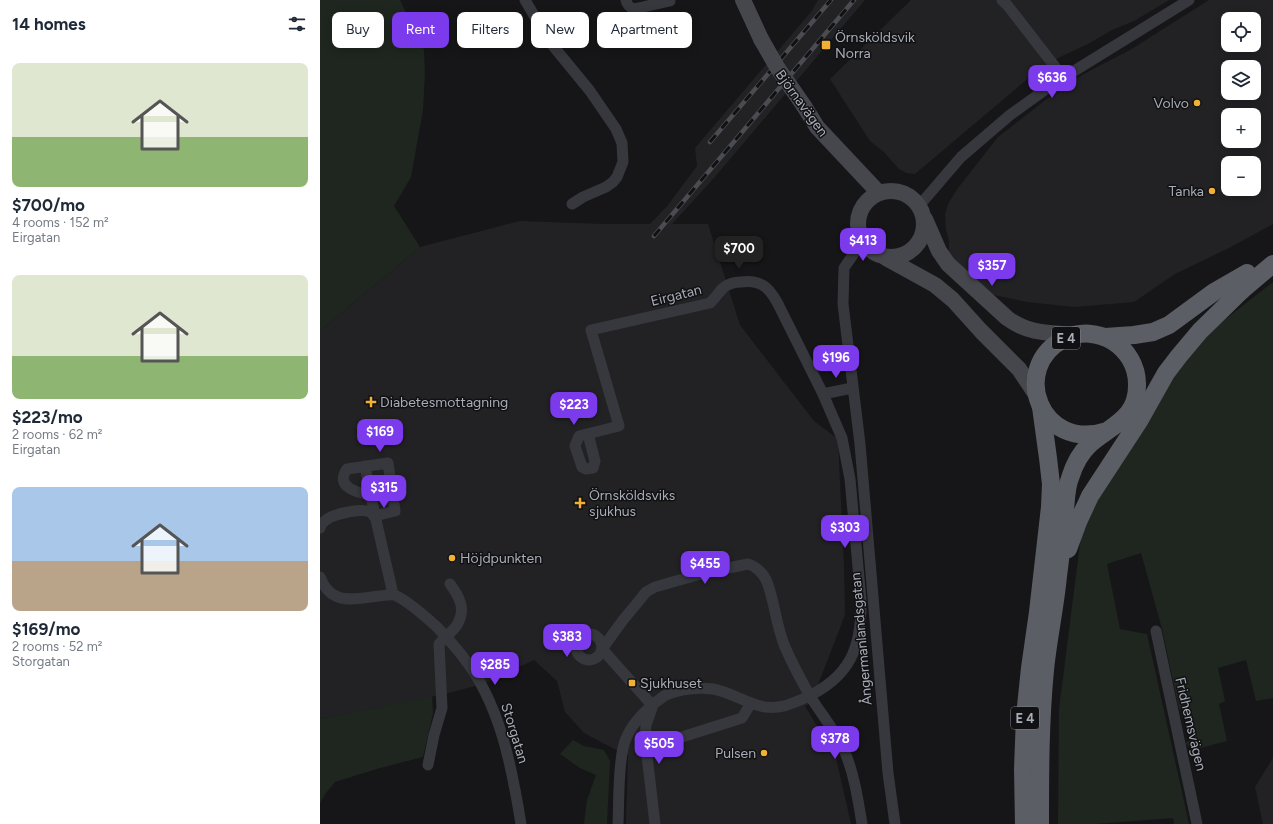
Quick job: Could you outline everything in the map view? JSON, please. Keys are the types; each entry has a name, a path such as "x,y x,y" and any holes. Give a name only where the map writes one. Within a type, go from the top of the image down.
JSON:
{"highway":[{"name":"E 4","path":"1105,337 1153,332 1168,325 1214,292 1250,271 1273,260"},
{"name":"E 4","path":"1040,824 1040,769 1045,670 1069,480 1074,464 1090,445 1124,419 1132,407 1137,393 1177,340 1273,264"},
{"path":"1058,576 1078,522 1090,496 1139,421 1166,373 1200,331 1242,290"},
{"name":"E 4","path":"1024,824 1023,769 1025,716 1050,507 1051,484 1036,386 1036,376 1044,357 1057,343 1075,335 1090,334 1105,337 1122,347 1133,363 1136,373 1137,393"},
{"name":"E 4","path":"1039,400 1045,414 1052,421 1069,432 1088,435 1108,431"}],"main road":[{"name":"Björnavägen","path":"743,0 776,67 817,127 879,193"},
{"path":"1039,400 1019,369 953,300 929,282 875,253 864,243 858,228 860,212 870,199 879,193 890,191 901,192 911,197 922,212 939,251 948,264 1007,318 1018,326 1035,332 1075,335"},
{"path":"884,257 900,257 914,249 923,235 924,229 922,212"}],"street":[{"path":"525,0 549,41 590,91 616,130 622,143 623,162 617,177 613,182 572,204"},
{"path":"626,0 630,8 634,9 670,1"},
{"path":"1002,0 1063,77"},
{"path":"922,212 961,158 977,142 1010,114 1063,77 1189,0"},
{"name":"Ångermanlandsgatan","path":"864,243 857,249 844,268 843,304 860,444 888,773 895,824"},
{"name":"Eirgatan","path":"588,434 619,426 591,330 710,302 729,284 736,282 754,282 763,285 774,296 823,394"},
{"path":"618,824 621,760 628,733 645,712 664,696 683,690 697,688 714,690 763,707 778,708 810,695 835,679 846,667 853,654 859,636 861,613 856,544 847,459 842,438 823,394 852,388"},
{"path":"320,528 326,520 333,516 362,511 372,513 375,516 395,511 388,463 347,469 344,473 345,484 351,490 371,495"},
{"path":"320,577 325,588 334,596 344,599 393,594 365,466"},
{"path":"652,705 602,649 623,620 646,592 655,587 704,573 748,564 755,567 767,581 784,646 810,695 844,750 856,788 862,824"},
{"path":"428,765 434,735 442,708 439,644 458,624 461,614 458,594 450,584"},
{"name":"Storgatan","path":"393,594 424,615 446,636 464,657 473,671 490,703 507,753 520,824"},
{"name":"Fridhemsvägen","path":"1156,631 1197,824"},
{"path":"666,742 742,718 751,703"},
{"path":"652,705 646,725 645,739 655,824"}],"shaded area":[{"path":"320,0 400,0 406,12 392,12 392,48 423,48 425,74 423,110 411,177 394,206 420,247 320,331"},
{"name":"Örnsköldsviks sjukhus","path":"818,0 865,0 714,178 672,224 708,224 740,325 814,421 838,439 845,615 811,703 805,706 836,758 851,824 626,824 628,754 622,753 584,733 565,712 557,681 534,660 483,684 445,694 320,719 320,331 420,247 520,221 650,224 668,205 697,166 695,148 811,12"},
{"path":"911,0 1169,0 1134,21 1112,30 1038,70 915,174 906,173 899,169 884,152 870,141 830,79"},
{"path":"1209,0 1273,0 1273,224 1231,247 1175,274 1134,302 1074,307 1027,302 994,295 977,288 949,260 949,241 946,230 945,214 949,202 958,188 998,137 1066,84 1130,50"},
{"path":"1273,282 1273,698 1256,701 1246,660 1218,668 1225,701 1219,704 1227,741 1193,750 1185,743 1195,738 1186,711 1179,709 1162,629 1141,553 1107,564 1120,629 1147,634 1189,824 1174,824 1173,818 1096,824 1058,824 1059,709 1082,528 1136,410 1219,324"},
{"path":"432,696 433,713 423,757 335,782 320,803 320,719"},
{"path":"573,740 584,746 604,750 610,761 607,824 584,824 587,800 596,775 580,768 560,754"},
{"path":"1273,758 1273,824 1263,824 1255,787"}],"railway":[{"path":"710,142 831,0"},
{"path":"654,236 854,0"}],"place":[{"name":"Örnsköldsvik Norra","path":"826,45"},
{"name":"Volvo","path":"1197,103"},
{"name":"Tanka","path":"1212,191"},
{"name":"Diabetesmottagning","path":"371,402"},
{"name":"Örnsköldsviks sjukhus","path":"580,503"},
{"name":"Höjdpunkten","path":"452,558"},
{"name":"Sjukhuset","path":"632,683"},
{"name":"Pulsen","path":"764,753"}]}
